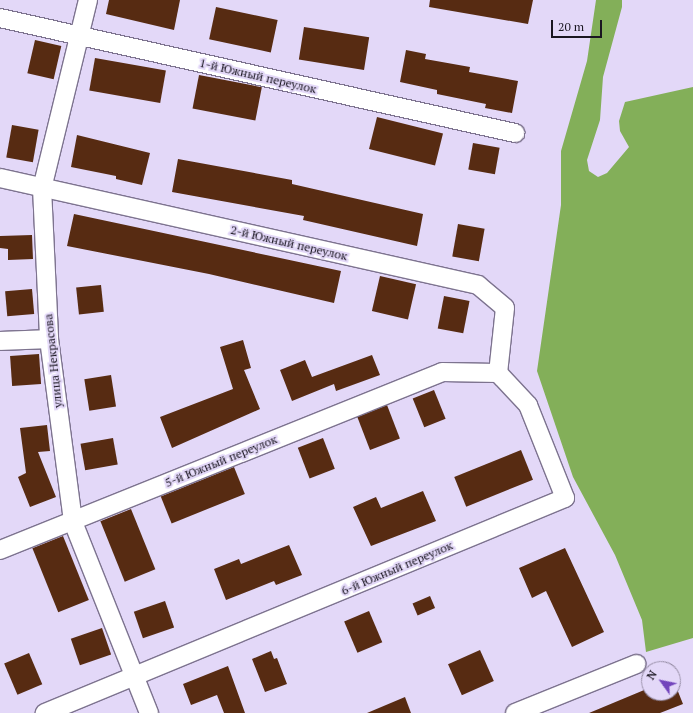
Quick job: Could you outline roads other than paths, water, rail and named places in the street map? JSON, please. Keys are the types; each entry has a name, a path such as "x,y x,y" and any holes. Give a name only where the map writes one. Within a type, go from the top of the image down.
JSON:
{"street":[{"name":"улица Некрасова","path":"88,0 42,188 49,339 73,522 149,713"},
{"name":"1-й Южный переулок","path":"0,18 515,133"},
{"name":"2-й Южный переулок","path":"0,178 478,285 505,308 498,373"},
{"path":"0,341 49,339"},
{"name":"5-й Южный переулок","path":"0,550 73,522 442,372 498,373"},
{"name":"6-й Южный переулок","path":"45,713 135,678 565,498 528,405 498,373"},
{"path":"516,713 636,664"}]}
